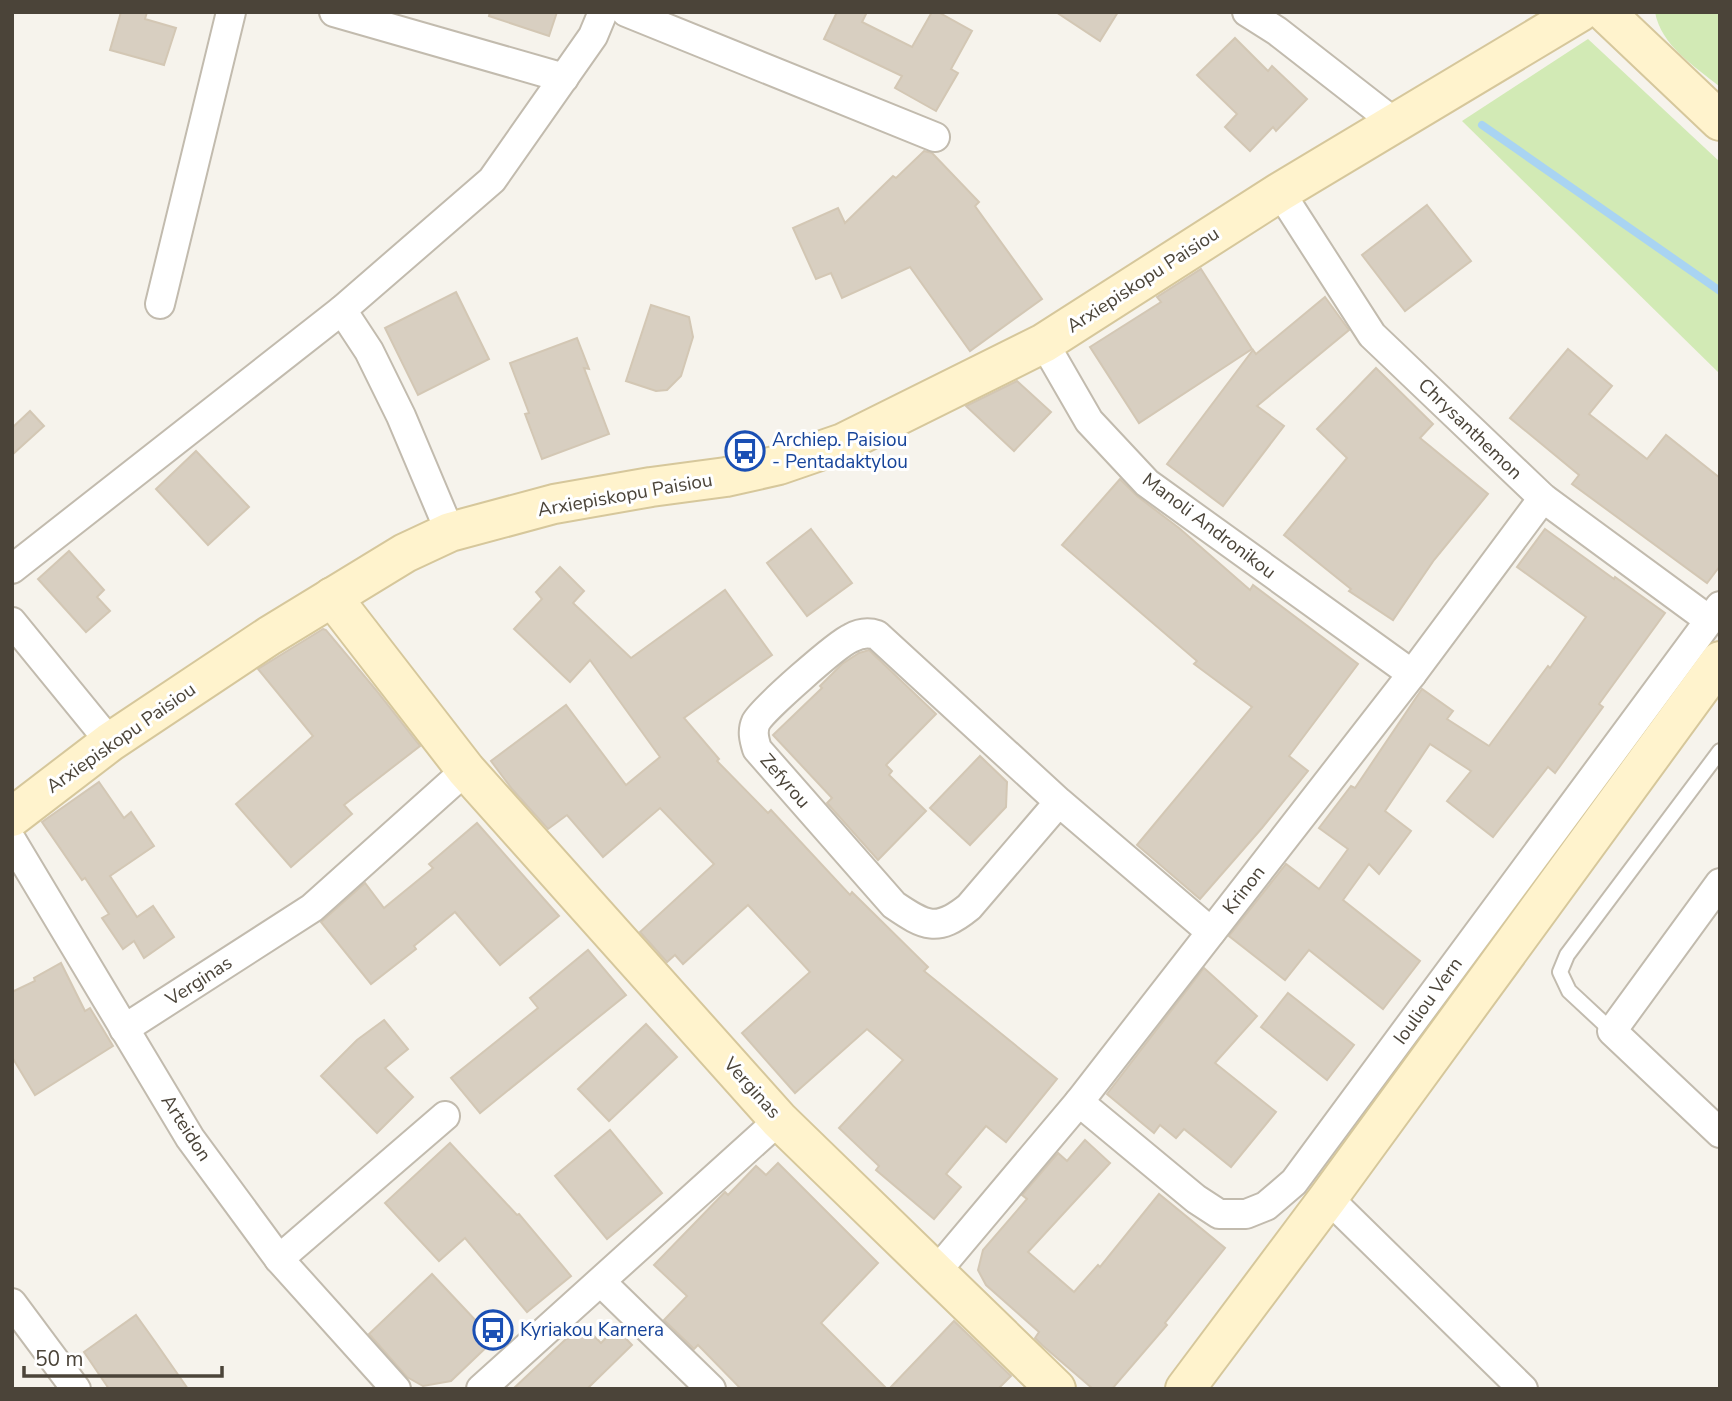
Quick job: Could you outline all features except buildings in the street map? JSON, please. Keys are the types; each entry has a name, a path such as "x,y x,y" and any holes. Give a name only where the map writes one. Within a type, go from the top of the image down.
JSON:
{"street":[{"path":"160,304 231,12"},
{"path":"334,12 564,78"},
{"path":"12,569 342,310 492,180 593,36 603,12"},
{"path":"626,12 935,137"},
{"path":"1247,12 1277,31 1395,123"},
{"name":"Arxiepiskopu Paisiou","path":"12,817 110,742 332,597 405,554 450,532 554,504 726,477 779,465 843,443 1044,343 1280,192 1580,12"},
{"path":"1605,12 1720,121"},
{"name":"Chrysanthemon","path":"1280,192 1372,335 1543,498 1715,613"},
{"path":"342,310 369,351 401,416 450,532"},
{"name":"Manoli Andronikou","path":"1044,343 1089,421 1147,483 1412,674"},
{"name":"Krinon","path":"935,1273 1079,1102 1412,674 1543,498"},
{"name":"Verginas","path":"332,597 467,770 779,1119 1056,1389"},
{"name":"Iouliou Vern","path":"1079,1102 1196,1199 1219,1214 1246,1214 1266,1206 1294,1182 1715,613"},
{"path":"12,622 110,742"},
{"name":"Zefyrou","path":"1059,802 969,906 952,920 935,925 916,920 894,905 757,748 753,736 755,724 774,702 848,639 870,632 885,640 1059,802 1211,932"},
{"path":"1185,1389 1328,1198 1720,661"},
{"name":"Verginas","path":"124,1029 312,908 467,770"},
{"name":"Arteidon","path":"12,841 190,1138 278,1259 396,1389"},
{"path":"1720,883 1612,1031 1720,1133"},
{"path":"278,1259 444,1116"},
{"path":"481,1389 779,1119"},
{"path":"1328,1198 1524,1389"},
{"path":"601,1282 711,1389"},
{"path":"16,1319 76,1389"}],"lane":[{"path":"1612,1031 1569,991 1560,972 1567,955 1720,751"}],"green space":[{"path":"1655,12 1720,12 1720,87 1672,45 1658,24"},
{"path":"1588,39 1720,162 1720,374 1462,121"}],"waterway":[{"path":"1482,125 1720,291"}],"place":[{"name":"Archiep. Paisiou - Pentadaktylou","path":"745,451"},
{"name":"Kyriakou Karnera","path":"493,1330"}]}
